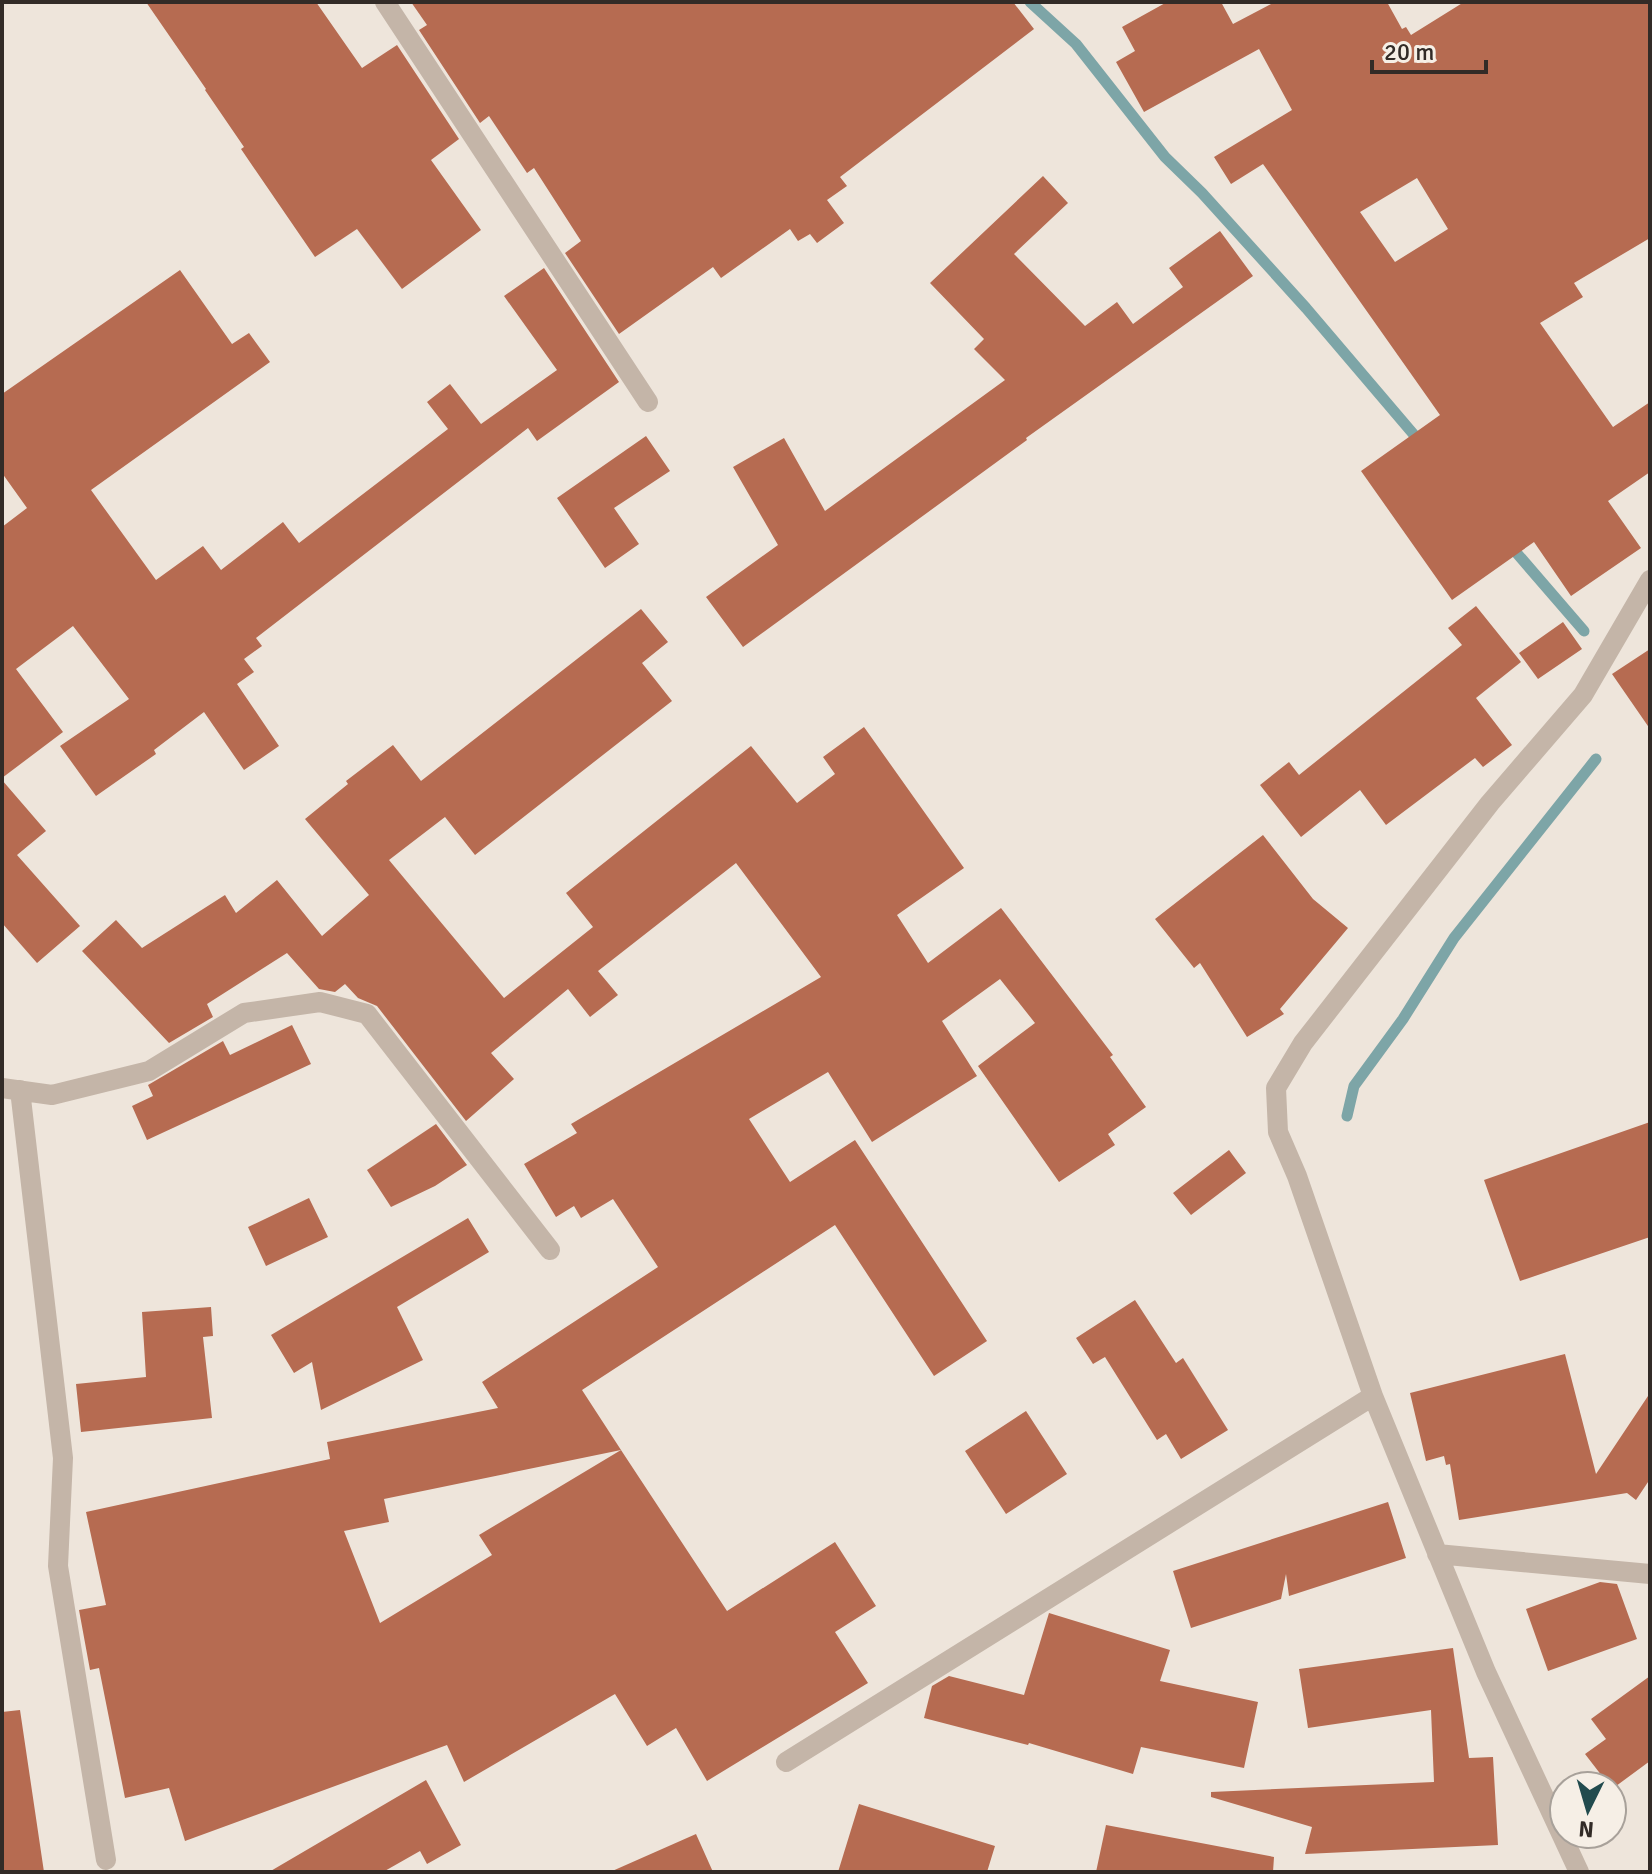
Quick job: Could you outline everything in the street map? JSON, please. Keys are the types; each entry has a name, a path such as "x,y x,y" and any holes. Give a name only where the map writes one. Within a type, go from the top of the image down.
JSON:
{"street":[{"path":"385,2 648,402"},
{"path":"1579,1872 1486,1672 1373,1396 1297,1176 1278,1132 1276,1088 1303,1043 1490,803 1583,695 1650,580"},
{"path":"106,1860 58,1566 63,1458 11,1089 52,1095 149,1071 244,1013 320,1002 367,1014 550,1250"},
{"path":"786,1762 1373,1396"},
{"path":"1437,1554 1650,1574"}],"building":[{"path":"146,2 316,2 362,68 397,45 459,139 431,160 481,230 402,289 357,229 315,257"},
{"path":"411,2 1013,2 1034,29 840,177 847,186 827,200 844,223 817,243 810,234 798,241 790,229 721,278 713,267 619,334 565,253 581,241 534,168 527,173 489,116 480,123 419,30 427,25"},
{"path":"1167,2 1221,2 1233,24 1275,2 1387,2 1402,29 1406,27 1411,35 1464,2 1650,2 1650,238 1574,283 1583,297 1540,323 1613,427 1650,402 1650,472 1608,501 1641,548 1571,596 1534,542 1452,600 1361,471 1440,415 1263,164 1231,184 1214,157 1292,110 1259,49 1144,112 1116,62 1135,51 1122,27","holes":["1417,178 1448,229 1395,262 1360,212"]},
{"path":"1043,176 1068,203 1014,254 1085,326 1117,302 1133,324 1183,287 1169,268 1220,231 1253,276 1026,438 743,647 706,597 778,545 733,467 784,438 825,511 1005,380 974,349 984,339 930,283"},
{"path":"544,268 619,382 537,441 528,428 256,638 262,646 244,659 254,672 237,684 279,746 244,770 204,712 154,750 156,754 96,796 60,746 129,699 73,626 16,669 63,732 2,778 2,527 27,508 2,473 2,394 180,270 232,344 249,333 270,362 91,490 156,580 203,546 221,570 283,522 299,543 448,429 427,402 450,384 481,424 557,370 504,296"},
{"path":"646,436 670,471 614,508 639,544 605,568 557,498"},
{"path":"1476,606 1521,662 1476,698 1512,745 1483,767 1475,758 1386,825 1360,790 1301,837 1260,785 1289,762 1299,775 1462,645 1448,628"},
{"path":"641,609 668,642 642,663 672,701 475,855 445,817 389,860 504,998 593,927 566,893 751,746 797,803 835,774 823,757 864,727 964,868 897,915 928,963 1001,908 1113,1055 1110,1057 1146,1107 1108,1134 1115,1145 1059,1182 978,1066 1035,1023 1000,979 942,1021 977,1076 872,1142 828,1072 749,1119 790,1182 855,1140 987,1341 934,1376 835,1225 582,1390 727,1611 835,1542 876,1606 835,1632 868,1683 707,1781 676,1728 647,1746 615,1694 464,1782 447,1745 185,1841 169,1788 125,1798 99,1668 90,1670 79,1610 106,1605 86,1512 330,1459 327,1442 498,1408 482,1382 658,1267 613,1199 581,1218 574,1206 556,1217 524,1164 577,1133 571,1124 821,977 736,863 598,971 618,995 590,1017 568,989 491,1053 514,1079 466,1121 377,1006 358,998 345,984 335,992 319,989 287,953 207,1004 213,1017 169,1043 82,951 116,920 142,948 225,895 236,913 277,880 322,936 369,895 305,819 348,784 346,781 393,745 421,781","holes":["621,1450 479,1535 492,1555 380,1623 344,1531 389,1522 384,1499"]},
{"path":"1563,622 1582,649 1538,679 1519,653"},
{"path":"1650,649 1650,729 1612,674"},
{"path":"2,780 46,831 17,855 80,926 37,963 2,923"},
{"path":"1263,835 1313,899 1348,928 1280,1009 1284,1014 1247,1037 1200,963 1194,968 1155,919"},
{"path":"292,1025 311,1064 147,1140 132,1106 153,1096 148,1085 223,1041 230,1055"},
{"path":"1650,1122 1650,1237 1520,1281 1484,1180"},
{"path":"436,1124 467,1165 435,1186 391,1207 367,1170"},
{"path":"1229,1150 1246,1173 1191,1215 1173,1193"},
{"path":"309,1198 328,1237 266,1266 248,1227"},
{"path":"468,1218 489,1252 397,1307 423,1360 321,1410 312,1362 294,1373 271,1335"},
{"path":"1135,1300 1176,1363 1183,1358 1228,1430 1181,1459 1166,1434 1157,1440 1105,1357 1093,1364 1076,1338"},
{"path":"211,1307 213,1336 203,1337 212,1418 81,1432 76,1384 146,1377 142,1312"},
{"path":"1565,1354 1596,1474 1650,1393 1650,1479 1636,1500 1627,1493 1459,1520 1450,1464 1446,1465 1444,1456 1426,1461 1410,1393"},
{"path":"1026,1411 1067,1474 1006,1514 965,1451"},
{"path":"1388,1502 1406,1558 1289,1596 1286,1574 1281,1599 1191,1628 1173,1571"},
{"path":"1600,1582 1617,1584 1637,1639 1548,1671 1526,1609"},
{"path":"1049,1613 1170,1650 1160,1681 1258,1702 1244,1768 1141,1747 1133,1774 1029,1743 924,1718 932,1686 949,1676 1024,1695"},
{"path":"1453,1648 1469,1758 1493,1757 1498,1845 1305,1854 1312,1827 1211,1797 1211,1792 1434,1782 1431,1710 1308,1728 1299,1669"},
{"path":"1650,1676 1650,1761 1628,1777 1628,1770 1597,1770 1585,1754 1606,1739 1591,1719"},
{"path":"20,1710 44,1872 2,1872 2,1712"},
{"path":"426,1780 461,1845 427,1864 420,1851 383,1872 269,1872"},
{"path":"859,1804 995,1846 987,1872 838,1872"},
{"path":"1106,1825 1274,1857 1273,1872 1096,1872"},
{"path":"696,1834 713,1872 610,1872"}],"waterway":[{"path":"1030,2 1076,44 1165,157 1202,193 1306,308 1421,443"},
{"path":"1508,543 1584,631"},
{"path":"1347,1116 1354,1086 1403,1019 1454,938 1596,759"}]}
